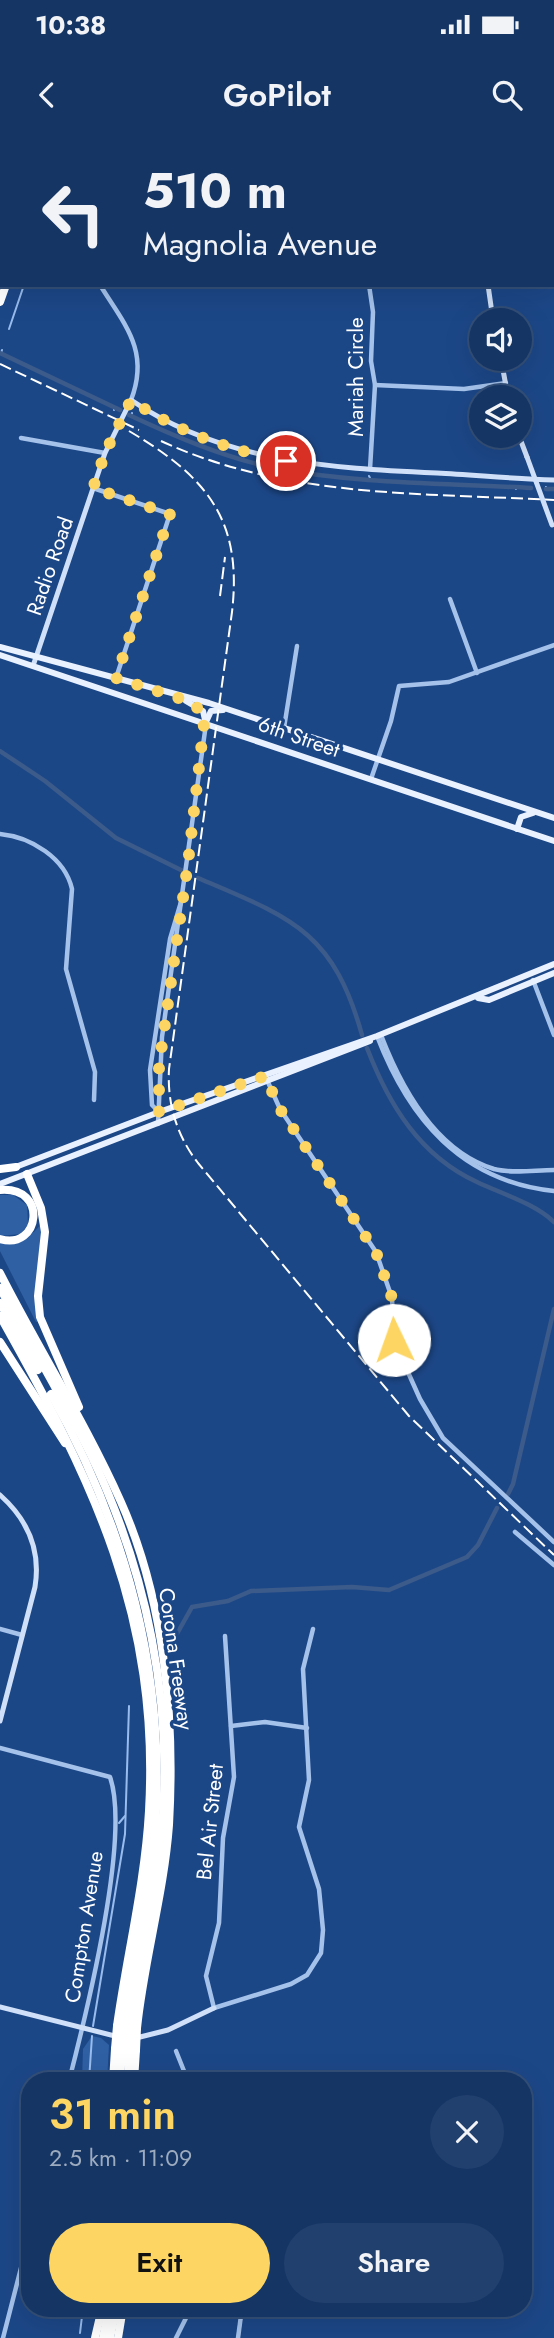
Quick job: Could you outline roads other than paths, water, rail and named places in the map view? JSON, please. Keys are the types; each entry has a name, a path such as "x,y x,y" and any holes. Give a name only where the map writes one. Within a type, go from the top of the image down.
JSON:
{"highway":[{"path":"0,1171 16,1167"},
{"path":"27,1174 40,1208 45,1232 38,1296 40,1317 86,1430"},
{"path":"0,1190 20,1192 29,1199 34,1210 33,1221 24,1237 15,1241 0,1239"},
{"name":"Corona Freeway","path":"0,1273 86,1430 122,1505 148,1582 168,1701 171,1766 166,1860 127,2028 127,2052"},
{"path":"0,1288 78,1430 118,1516 143,1595 153,1643 171,1766"},
{"path":"0,1303 90,1467 108,1509 129,1573 146,1652 157,1751 153,1849 134,1958 127,2028"},
{"name":"Corona Freeway","path":"0,1316 77,1458 103,1517 133,1618 147,1701 150,1783 145,1854 134,1917 127,2052 117,2072"},
{"path":"0,1342 58,1434 77,1458"},
{"path":"129,1573 133,1618"},
{"path":"127,2028 162,1831 163,1722"},
{"path":"134,1917 134,1958"},
{"path":"122,2072 127,2052"},
{"path":"127,2052 130,2072"},
{"path":"95,2338 100,2317"},
{"path":"103,2338 107,2317"},
{"path":"110,2338 114,2317"},
{"path":"118,2338 122,2317"}],"main road":[{"name":"6th Street","path":"0,647 238,713 554,818"},
{"name":"6th Street","path":"0,655 554,840"},
{"path":"154,688 198,706 205,715 206,724"},
{"path":"206,724 211,712 238,713"},
{"path":"517,829 521,817 539,813"},
{"path":"0,1184 478,998 489,1000 533,979 554,964"},
{"path":"533,979 554,974"},
{"path":"16,1167 159,1112 267,1079"},
{"path":"16,1167 27,1174"}],"street":[{"name":"Radio Road","path":"33,666 105,453 131,400 139,367 135,345 101,287"},
{"name":"Mariah Circle","path":"369,287 373,312 371,361 376,384 370,469"},
{"path":"488,287 491,308"},
{"path":"376,384 464,389 506,383 504,371"},
{"path":"131,400 168,423 240,450 315,466 554,480"},
{"path":"21,438 105,453"},
{"path":"524,448 553,528"},
{"path":"93,488 170,514 116,678"},
{"path":"450,599 477,673"},
{"path":"371,780 399,686 436,684 477,673 554,645"},
{"path":"284,728 297,646"},
{"path":"158,1124 159,1066 206,724"},
{"path":"0,834 21,839 47,854 59,862 69,878 72,890 66,969 96,1072 94,1100"},
{"path":"533,979 554,1035"},
{"path":"376,1037 416,1106 433,1126 468,1156 504,1171 554,1170"},
{"path":"376,1037 399,1087 416,1114 467,1160 531,1189 554,1191"},
{"path":"267,1079 280,1109 376,1252 392,1298 394,1340 420,1399 443,1438 554,1542"},
{"path":"0,1495 26,1526 36,1557 35,1587 0,1721"},
{"path":"515,1532 554,1566"},
{"path":"0,1629 22,1635"},
{"path":"0,2007 82,2029 127,2039 138,2038 168,2030 214,2008 291,1984 307,1975 321,1953 323,1930 319,1889 299,1826 309,1780 303,1669 313,1629"},
{"name":"Bel Air Street","path":"214,2008 205,1976 217,1936 223,1838 233,1788 225,1636"},
{"path":"231,1726 265,1722 307,1728"},
{"name":"Compton Avenue","path":"0,1748 110,1777 114,1789 113,1862 82,2029 71,2072"},
{"path":"176,2051 184,2072"},
{"path":"3,2338 21,2268"},
{"path":"176,2338 186,2317"},
{"path":"238,2338 241,2317"}],"waterway":[{"path":"9,329 23,287"},
{"path":"0,353 120,410"},
{"path":"129,415 200,446 274,468 370,480 531,488"},
{"path":"546,489 554,489"},
{"path":"0,751 45,781 116,838 183,871"},
{"path":"198,878 259,905 304,932 322,950 337,972 362,1035"},
{"path":"367,1048 396,1109 423,1143 439,1158 477,1182 537,1209 554,1222"},
{"path":"508,1494 513,1484 554,1309"},
{"path":"174,1639 192,1607 228,1601 251,1591 352,1587 389,1590 467,1557 478,1545 497,1508"},
{"path":"93,2026 125,1834 129,1706"},
{"path":"119,1823 125,1816"},
{"path":"90,2072 92,2036"},
{"path":"80,2333 82,2317"}],"railway":[{"path":"0,364 139,430"},
{"path":"129,431 179,465 198,483 213,503 224,525 231,550 234,579 232,612 169,1069 170,1095 179,1131 198,1163 409,1416 554,1555"},
{"path":"161,441 208,460 305,483 404,493 554,500"},
{"path":"220,596 225,557"}]}
